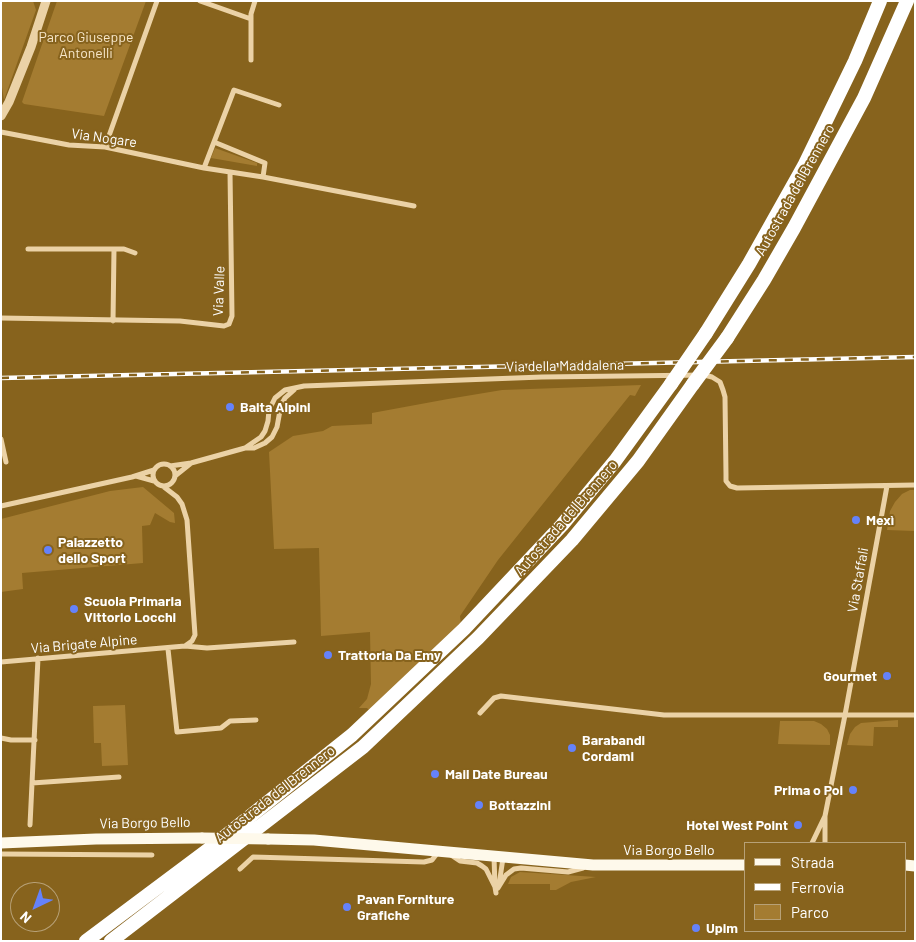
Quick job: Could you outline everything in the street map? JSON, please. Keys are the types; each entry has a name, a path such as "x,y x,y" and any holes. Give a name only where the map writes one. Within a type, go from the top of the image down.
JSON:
{"highway":[{"name":"Autostrada del Brennero","path":"86,941 209,849 352,735 457,635 562,525 615,461 671,384 706,333 749,264 804,166 855,61 880,1"},
{"name":"Autostrada del Brennero","path":"111,941 363,747 478,638 572,540 638,461 727,338 764,280 864,98 907,1"}],"main road":[{"name":"Via Borgo Bello","path":"1,843 96,839 314,840 593,865 744,865"}],"street":[{"path":"1,116 9,102 32,47 46,1"},
{"path":"105,147 157,1"},
{"path":"200,1 251,19"},
{"path":"250,60 251,14 255,1"},
{"path":"204,168 234,90 279,105"},
{"name":"Via Nogare","path":"1,132 69,145 105,147 204,168 263,177 414,206"},
{"path":"214,142 266,163 263,177"},
{"name":"Via Valle","path":"1,318 198,322 224,326 230,322 232,316 230,172"},
{"path":"113,321 114,249"},
{"path":"28,250 124,249 135,254"},
{"name":"Via della Maddalena","path":"245,448 261,437 268,421 269,410 276,398 285,390 304,386 542,377 696,375 712,377 720,382 725,397 726,481 730,486 737,488 886,486"},
{"name":"Via della Maddalena","path":"1,506 135,476 154,470 164,464 170,466 191,463 265,444 272,437 277,427 281,405 285,398 291,391 304,386"},
{"path":"1,440 6,462"},
{"name":"Via della Maddalena","path":"135,476 154,481 164,487 171,484 191,463"},
{"path":"170,466 173,469 175,494"},
{"path":"154,470 154,481"},
{"path":"886,486 915,485"},
{"name":"Via Staffali","path":"825,842 825,816 886,486"},
{"path":"164,487 175,494 182,504 187,520 195,635 192,641 185,646"},
{"name":"Via Brigate Alpine","path":"1,662 168,649 185,646 207,648 294,642"},
{"path":"168,649 177,732 222,728 230,721 256,720"},
{"path":"30,825 38,658"},
{"path":"480,713 494,698 501,696 664,715 915,715"},
{"path":"1,738 34,740"},
{"path":"32,783 119,777"},
{"name":"Via Staffali","path":"812,842 825,816"},
{"path":"240,869 253,857 424,862 432,860 441,851"},
{"name":"Via Borgo Bello","path":"441,851 460,861 477,863 482,866 486,869 497,887 506,875 514,869 568,872 593,865"},
{"path":"1,854 152,855"},
{"path":"497,887 498,857"},
{"path":"497,887 498,857"}],"green space":[{"path":"1,1 33,1 36,10 4,100 1,81"},
{"name":"Parco Giuseppe Antonelli","path":"57,1 146,1 104,116 24,104 22,102"},
{"path":"215,148 257,163 257,166 211,158"},
{"path":"641,385 635,396 630,395 498,560 460,616 461,625 369,710 367,708 359,708 367,699 371,684 370,632 321,636 319,548 274,549 269,452 293,436 323,431 332,426 372,424 372,413 448,399 502,390"},
{"path":"143,487 174,513 175,523 155,513 150,525 142,526 143,563 22,573 23,589 1,592 1,519 110,491"},
{"path":"914,490 915,531 887,530 890,511 895,502 902,494"},
{"path":"125,705 128,765 102,766 101,743 94,743 93,706"},
{"path":"898,720 898,727 874,727 873,746 847,745 850,734 861,723"},
{"path":"780,721 814,721 821,724 830,735 830,745 778,744"},
{"path":"520,872 596,877 571,882 556,890 550,890 550,884 508,884 511,877"}],"railway":[{"path":"1,378 915,357"}],"place":[{"name":"Baita Alpini","path":"230,407"},
{"name":"Mexì","path":"856,520"},
{"name":"Palazzetto dello Sport","path":"48,550"},
{"name":"Scuola Primaria Vittorio Locchi","path":"74,609"},
{"name":"Trattoria Da Emy","path":"328,655"},
{"name":"Gourmet","path":"887,676"},
{"name":"Barabandi Cordami","path":"572,748"},
{"name":"Mail Date Bureau","path":"435,774"},
{"name":"Prima o Poi","path":"853,790"},
{"name":"Bottazzini","path":"479,805"},
{"name":"Hotel West Point","path":"798,825"},
{"name":"Pavan Forniture Grafiche","path":"347,907"},
{"name":"Upim","path":"696,928"}]}
